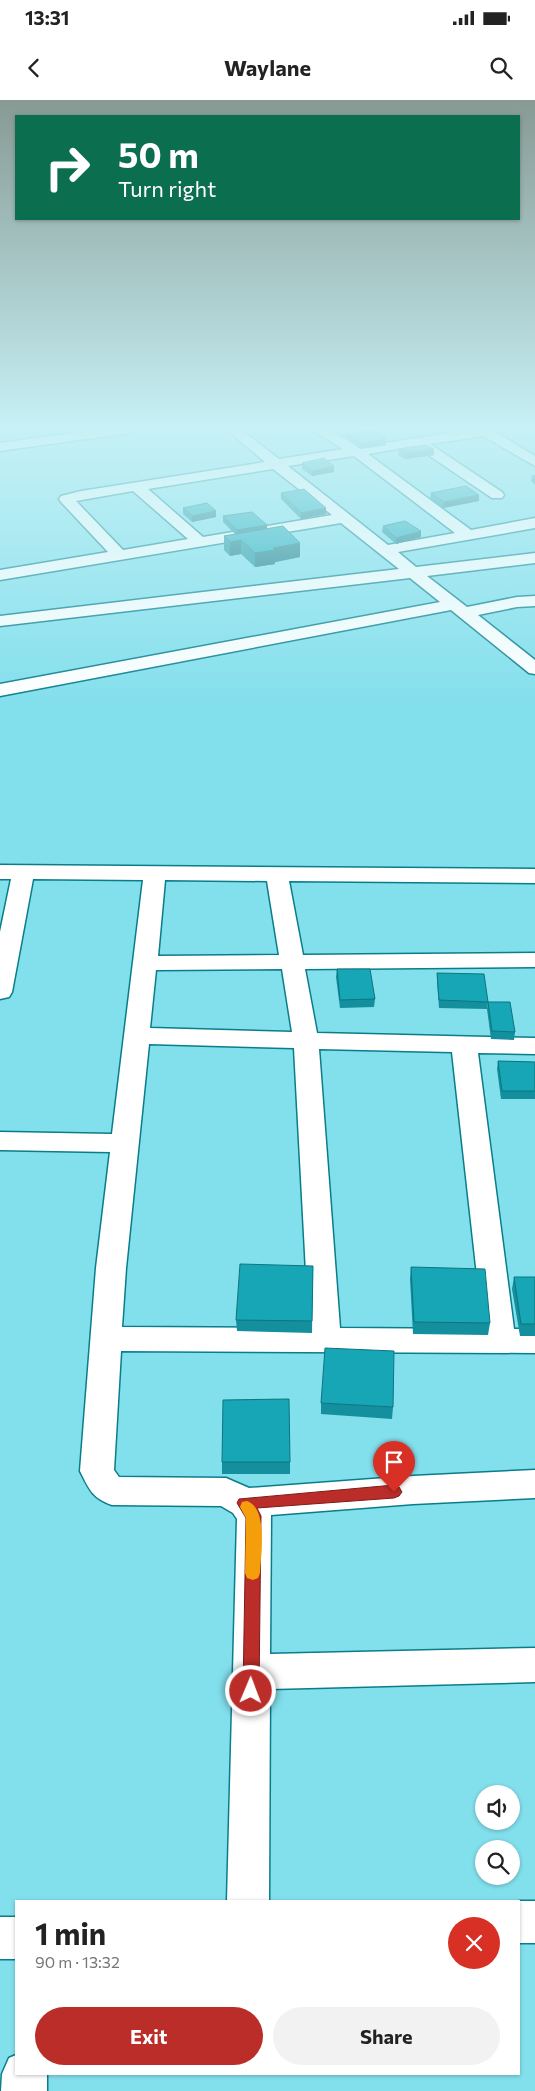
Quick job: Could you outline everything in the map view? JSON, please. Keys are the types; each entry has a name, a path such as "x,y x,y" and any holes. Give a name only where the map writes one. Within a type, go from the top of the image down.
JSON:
{"street":[{"path":"88,522 120,556"},
{"path":"177,522 200,542"},
{"path":"0,576 321,522"},
{"path":"349,522 535,669"},
{"path":"450,522 468,535"},
{"path":"384,550 535,523"},
{"path":"0,622 535,558"},
{"path":"0,690 459,609 535,601"},
{"path":"512,651 535,647"},
{"path":"0,992 11,872 535,876"},
{"path":"155,873 111,1268 97,1471 104,1484 112,1491 226,1492 245,1503 254,1516 248,1900"},
{"path":"277,874 306,1040 326,1340"},
{"path":"145,963 535,960"},
{"path":"137,1036 535,1046"},
{"path":"464,1045 500,1341"},
{"path":"0,1141 125,1142"},
{"path":"106,1339 535,1341"},
{"path":"245,1503 413,1490 535,1484"},
{"path":"251,1672 535,1665"},
{"path":"520,1922 535,1922"},
{"path":"0,1938 15,1938"},
{"path":"24,2091 25,2075"}],"building":[{"path":"229,522 263,522 267,525 237,530"},
{"path":"406,522 421,531 396,538 383,526"},
{"path":"283,526 300,543 255,553 241,540 230,542 224,536"},
{"path":"337,969 370,969 375,999 340,1000"},
{"path":"437,973 484,974 488,1002 439,1000"},
{"path":"488,1002 510,1002 515,1032 492,1031"},
{"path":"498,1061 535,1062 535,1091 502,1091"},
{"path":"240,1264 313,1266 312,1321 236,1320"},
{"path":"411,1267 485,1269 490,1323 414,1322"},
{"path":"514,1277 535,1277 535,1324 521,1324"},
{"path":"325,1348 394,1351 393,1407 321,1403"},
{"path":"289,1399 290,1462 222,1462 223,1400"}],"slow traffic":[{"path":"247,1507 254,1516 253,1573"}],"route":[{"path":"251,1691 254,1516 245,1503 394,1492"}]}
